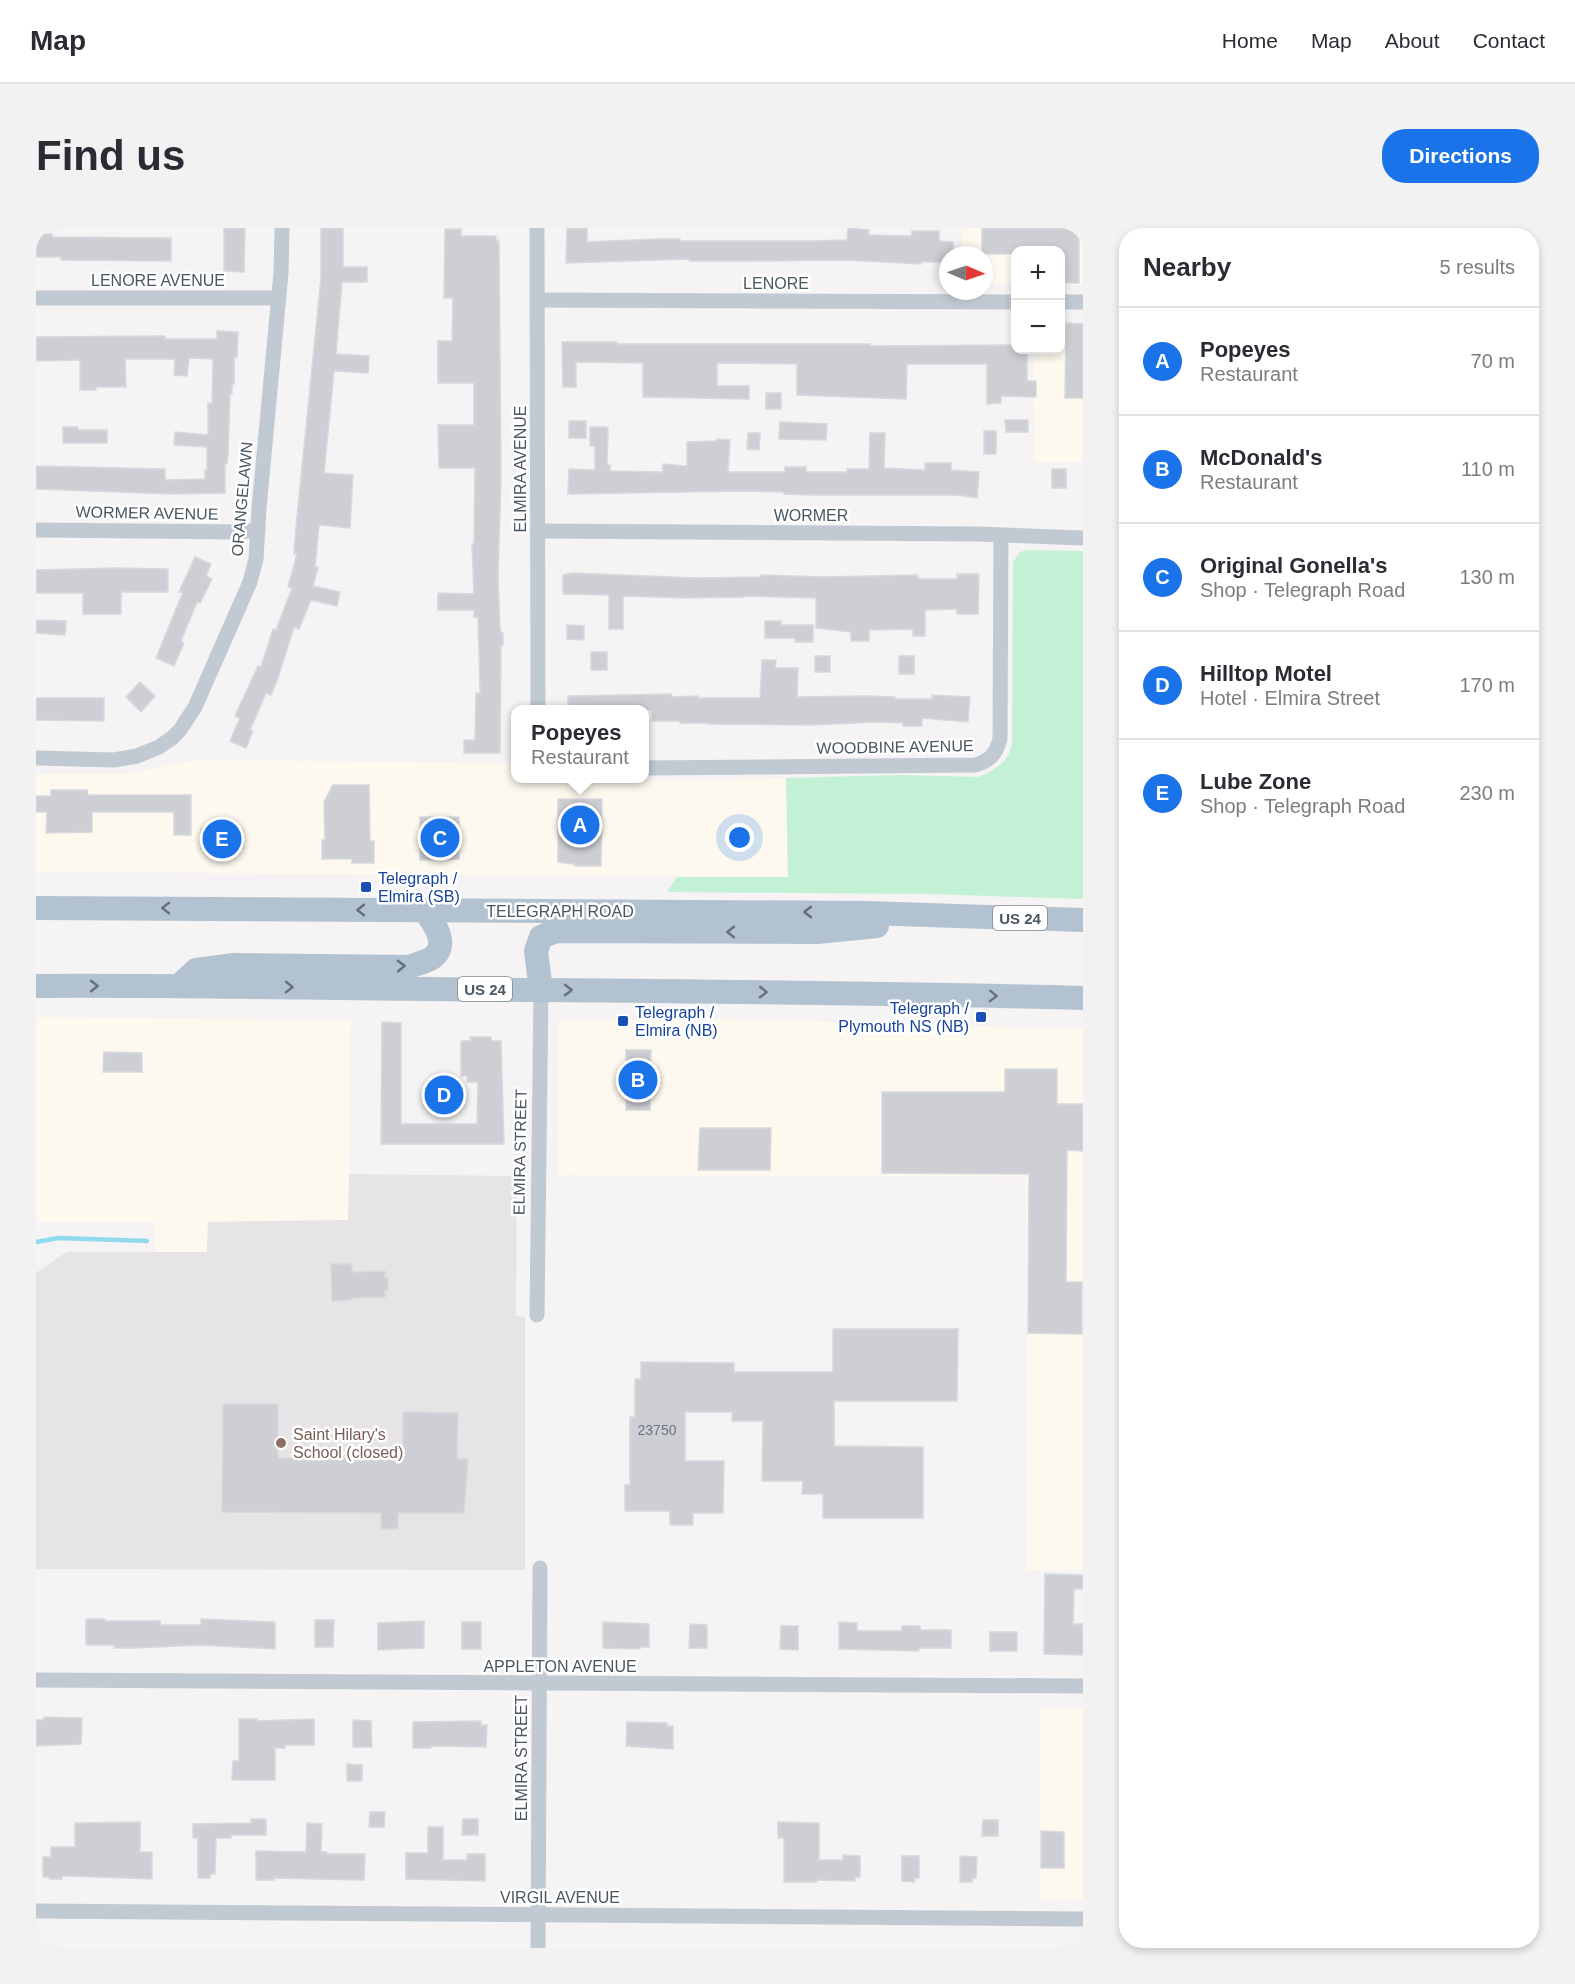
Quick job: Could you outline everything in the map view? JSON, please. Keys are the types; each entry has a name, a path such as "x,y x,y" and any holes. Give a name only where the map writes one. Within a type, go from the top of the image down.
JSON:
{"main road":[{"name":"TELEGRAPH ROAD","path":"36,908 856,912 1083,920"},
{"path":"36,924 84,922 110,908"},
{"path":"181,985 196,970 234,965 409,967 432,958 438,951 440,940 436,927 425,911"},
{"path":"541,990 536,951 541,937 556,931 817,932 957,917"},
{"name":"US 24","path":"36,986 181,985 934,994 1083,998"}],"street":[{"name":"ORANGELAWN","path":"36,758 126,759 148,752 159,747 180,730 195,707 250,582 256,559 279,298 282,228"},
{"name":"ELMIRA AVENUE","path":"537,228 538,705"},
{"name":"LENORE AVENUE","path":"36,298 279,298"},
{"name":"LENORE","path":"537,300 1011,302"},
{"path":"1065,302 1083,302"},
{"name":"WORMER AVENUE","path":"36,530 240,532 258,530"},
{"name":"WORMER","path":"538,531 1083,538"},
{"name":"WOODBINE AVENUE","path":"649,768 975,765 991,758 997,750 1000,739 1001,536"},
{"name":"ELMIRA STREET","path":"537,1316 541,990"},
{"name":"ELMIRA STREET","path":"538,1948 540,1568"},
{"name":"APPLETON AVENUE","path":"36,1680 1083,1686"},
{"name":"VIRGIL AVENUE","path":"36,1911 1083,1918"}],"shaded area":[{"path":"962,228 1083,228 1083,285 1065,285 1065,246 1011,246 1011,284 993,284 993,246 962,246"},
{"path":"1065,323 1083,323 1083,462 1035,462 1033,354 1065,354"},
{"path":"198,760 511,763 511,783 649,783 649,781 786,778 788,877 36,872 36,774 125,774"},
{"path":"36,1017 350,1020 349,1220 208,1222 207,1252 155,1252 155,1222 36,1222"},
{"path":"692,1018 1083,1029 1083,1571 1027,1570 1027,1177 558,1175 559,1019 692,1020"},
{"name":"Saint Hilary's School (closed)","path":"349,1174 517,1176 516,1316 525,1317 525,1570 36,1569 36,1273 67,1252 207,1252 208,1222 348,1220"},
{"path":"1040,1709 1083,1709 1083,1899 1040,1899"}],"green space":[{"path":"1028,550 1083,551 1083,899 929,894 667,892 677,877 788,877 786,778 900,775 978,777 1001,764 1008,755 1012,743 1013,562 1020,552"}],"building":[{"path":"224,228 245,228 244,272 224,271"},
{"path":"321,228 343,228 343,267 367,267 367,282 342,282 336,354 369,356 368,373 334,371 324,473 353,475 350,528 319,525 315,567 318,568 313,586 340,592 337,606 311,600 299,629 294,627 278,678 271,695 266,693 250,730 253,731 246,748 230,741 240,718 235,716 258,666 261,667 273,629 276,630 292,588 288,587 297,554 294,554 296,527 321,278"},
{"path":"567,228 587,228 587,242 656,239 680,239 680,241 847,240 848,228 869,230 868,235 912,236 912,231 939,231 939,241 953,242 953,246 939,246 939,262 921,262 921,264 846,260 689,261 689,259 566,263"},
{"path":"982,228 1079,228 1079,283 1065,283 1065,246 1011,246 1011,254 993,254 993,246 982,246"},
{"path":"445,229 461,229 461,236 496,236 496,241 499,240 501,477 498,577 500,628 503,633 500,753 464,753 464,740 475,740 476,693 480,693 478,617 474,617 474,610 438,610 438,593 474,594 472,544 474,544 475,468 439,468 438,425 474,425 474,383 438,383 438,341 452,341 453,298 444,298"},
{"path":"36,234 52,234 52,237 171,238 171,261 61,260 61,257 36,257"},
{"path":"1066,323 1083,324 1083,398 1065,398"},
{"path":"217,331 238,332 237,357 234,357 234,384 232,384 232,394 230,394 225,493 173,494 36,489 36,466 165,469 165,480 205,479 207,447 174,445 175,432 208,435 208,403 212,404 213,359 189,358 187,376 174,375 175,359 125,359 126,387 96,387 96,390 80,390 80,360 36,361 36,337 165,336 165,339 217,339"},
{"path":"562,342 870,344 870,346 1011,345 1011,354 1027,354 1027,381 1036,381 1036,397 1001,396 1001,403 987,404 987,364 907,364 906,399 797,395 797,364 717,363 717,386 749,386 749,399 643,397 643,363 576,362 576,387 563,387"},
{"path":"766,393 781,393 781,409 766,409"},
{"path":"1005,420 1028,420 1028,432 1006,432"},
{"path":"569,421 586,421 586,438 569,438"},
{"path":"780,422 827,424 826,440 779,439"},
{"path":"63,427 78,427 78,430 107,430 107,443 63,443"},
{"path":"590,427 608,427 607,465 610,465 610,471 663,472 663,464 687,466 687,442 717,441 717,439 730,440 728,472 785,472 785,467 806,467 806,472 847,472 847,469 869,469 870,433 885,433 884,468 925,470 925,463 951,463 951,470 979,472 977,498 957,495 814,495 744,491 568,494 569,469 595,470 595,446 590,446"},
{"path":"984,431 996,431 996,454 984,454"},
{"path":"748,433 760,433 759,450 747,449"},
{"path":"1052,469 1066,469 1066,488 1052,488"},
{"path":"195,557 211,564 206,576 212,579 200,603 197,602 181,641 184,643 174,666 156,658 183,592 179,592"},
{"path":"168,569 168,592 121,592 121,614 83,614 83,593 36,593 36,570"},
{"path":"572,573 697,578 761,577 761,575 823,577 918,575 918,579 957,579 957,574 979,574 978,614 957,614 957,609 925,610 925,636 913,636 913,629 869,630 869,641 851,641 851,632 816,628 816,598 623,596 623,629 609,629 609,595 563,594 563,575"},
{"path":"36,620 66,621 65,635 36,633"},
{"path":"765,621 781,621 781,625 813,625 813,642 795,642 795,638 765,638"},
{"path":"567,625 584,626 584,640 567,639"},
{"path":"591,652 607,652 607,670 591,670"},
{"path":"815,656 830,656 830,672 815,672"},
{"path":"899,656 914,656 914,674 899,674"},
{"path":"762,660 776,660 775,668 798,668 797,697 866,696 932,699 932,695 970,697 968,722 922,718 922,726 876,722 811,725 680,723 680,721 652,721 652,710 649,710 649,705 568,705 568,696 671,694 671,697 760,698"},
{"path":"140,682 155,696 141,712 126,697"},
{"path":"36,698 104,698 104,721 36,720"},
{"path":"333,785 369,785 370,841 374,841 374,863 352,863 352,859 322,859 322,840 325,840 324,802"},
{"path":"51,790 87,790 88,795 191,795 191,835 174,835 174,812 92,812 92,832 46,833 47,812 36,812 36,796 51,796"},
{"path":"558,799 602,799 601,866 575,866 558,862"},
{"path":"420,817 459,817 459,859 420,860"},
{"path":"201,829 243,829 243,849 201,849"},
{"path":"382,1022 401,1023 401,1124 477,1124 478,1082 467,1082 467,1076 461,1076 461,1041 471,1041 470,1037 491,1037 491,1041 501,1041 504,1144 381,1144"},
{"path":"626,1050 651,1050 650,1110 626,1110"},
{"path":"104,1052 142,1053 142,1072 103,1072"},
{"path":"1005,1069 1057,1069 1057,1104 1083,1104 1083,1151 1067,1150 1066,1282 1082,1282 1082,1334 1028,1333 1029,1174 882,1173 882,1092 1005,1092"},
{"path":"700,1128 771,1128 770,1170 698,1170"},
{"path":"331,1264 352,1264 352,1272 385,1271 385,1278 388,1278 388,1290 385,1290 385,1297 332,1301"},
{"path":"833,1329 958,1329 957,1401 834,1401 834,1446 923,1447 923,1518 823,1518 823,1494 802,1494 803,1481 762,1481 763,1421 732,1421 732,1412 685,1412 685,1461 724,1461 723,1513 693,1513 693,1525 670,1525 670,1511 625,1511 625,1485 630,1485 630,1417 635,1417 635,1379 641,1379 641,1362 734,1363 734,1372 833,1372"},
{"path":"223,1404 278,1404 278,1458 403,1458 403,1412 458,1413 457,1459 468,1459 464,1513 398,1513 398,1529 381,1529 381,1513 222,1512"},
{"path":"1045,1574 1083,1575 1083,1589 1074,1589 1073,1624 1083,1624 1083,1655 1044,1654"},
{"path":"86,1619 160,1621 160,1625 201,1625 201,1619 275,1622 275,1649 201,1645 114,1648 114,1645 86,1645"},
{"path":"315,1620 334,1620 333,1647 315,1647"},
{"path":"424,1621 424,1648 378,1650 378,1623"},
{"path":"462,1622 481,1622 481,1649 462,1649"},
{"path":"603,1622 649,1624 649,1647 640,1647 640,1649 603,1648"},
{"path":"839,1622 857,1623 857,1631 902,1631 902,1626 920,1626 920,1630 951,1630 951,1648 919,1648 919,1651 839,1649"},
{"path":"690,1624 707,1625 707,1648 689,1648"},
{"path":"781,1626 798,1626 798,1650 780,1649"},
{"path":"990,1632 1017,1632 1017,1651 990,1651"},
{"path":"44,1717 82,1718 81,1744 36,1746 36,1720 44,1720"},
{"path":"239,1719 257,1719 257,1721 314,1719 314,1745 285,1745 285,1748 275,1748 275,1780 232,1780 233,1761 239,1761"},
{"path":"353,1720 371,1721 372,1747 353,1747"},
{"path":"481,1721 481,1725 487,1725 486,1747 413,1748 413,1722"},
{"path":"627,1722 667,1723 667,1726 673,1726 673,1749 626,1746"},
{"path":"347,1764 362,1765 362,1781 347,1781"},
{"path":"370,1812 385,1812 384,1827 369,1827"},
{"path":"251,1819 266,1819 266,1835 231,1835 231,1838 216,1838 215,1874 211,1874 210,1878 198,1878 198,1838 193,1838 193,1824 251,1823"},
{"path":"463,1819 478,1819 478,1835 462,1835"},
{"path":"983,1820 998,1820 998,1836 982,1836"},
{"path":"140,1822 140,1852 152,1852 152,1879 62,1876 62,1879 50,1879 50,1877 43,1877 43,1857 51,1857 51,1847 75,1847 75,1823"},
{"path":"778,1822 819,1823 819,1860 843,1860 843,1855 860,1856 860,1877 855,1877 855,1881 784,1882 784,1838 778,1838"},
{"path":"307,1823 322,1824 321,1852 365,1854 364,1880 274,1878 274,1880 256,1880 256,1851 306,1852"},
{"path":"428,1827 443,1827 443,1860 467,1860 467,1854 485,1854 485,1881 406,1879 406,1853 428,1853"},
{"path":"1041,1831 1064,1832 1064,1868 1041,1868"},
{"path":"902,1856 919,1856 919,1878 914,1878 915,1882 902,1881"},
{"path":"960,1856 977,1857 976,1878 972,1878 972,1882 960,1882"}],"waterway":[{"path":"36,1242 58,1238 147,1241"}],"place":[{"name":"Popeyes","path":"580,825"},
{"name":"Original Gonella's","path":"440,838"},
{"name":"Lube Zone","path":"222,839"},
{"name":"Telegraph / Elmira (SB)","path":"366,887"},
{"name":"Telegraph / Plymouth NS (NB)","path":"981,1017"},
{"name":"Telegraph / Elmira (NB)","path":"623,1021"},
{"name":"McDonald's","path":"638,1080"},
{"name":"Hilltop Motel","path":"444,1095"},
{"name":"Saint Hilary's School (closed)","path":"281,1443"}]}
